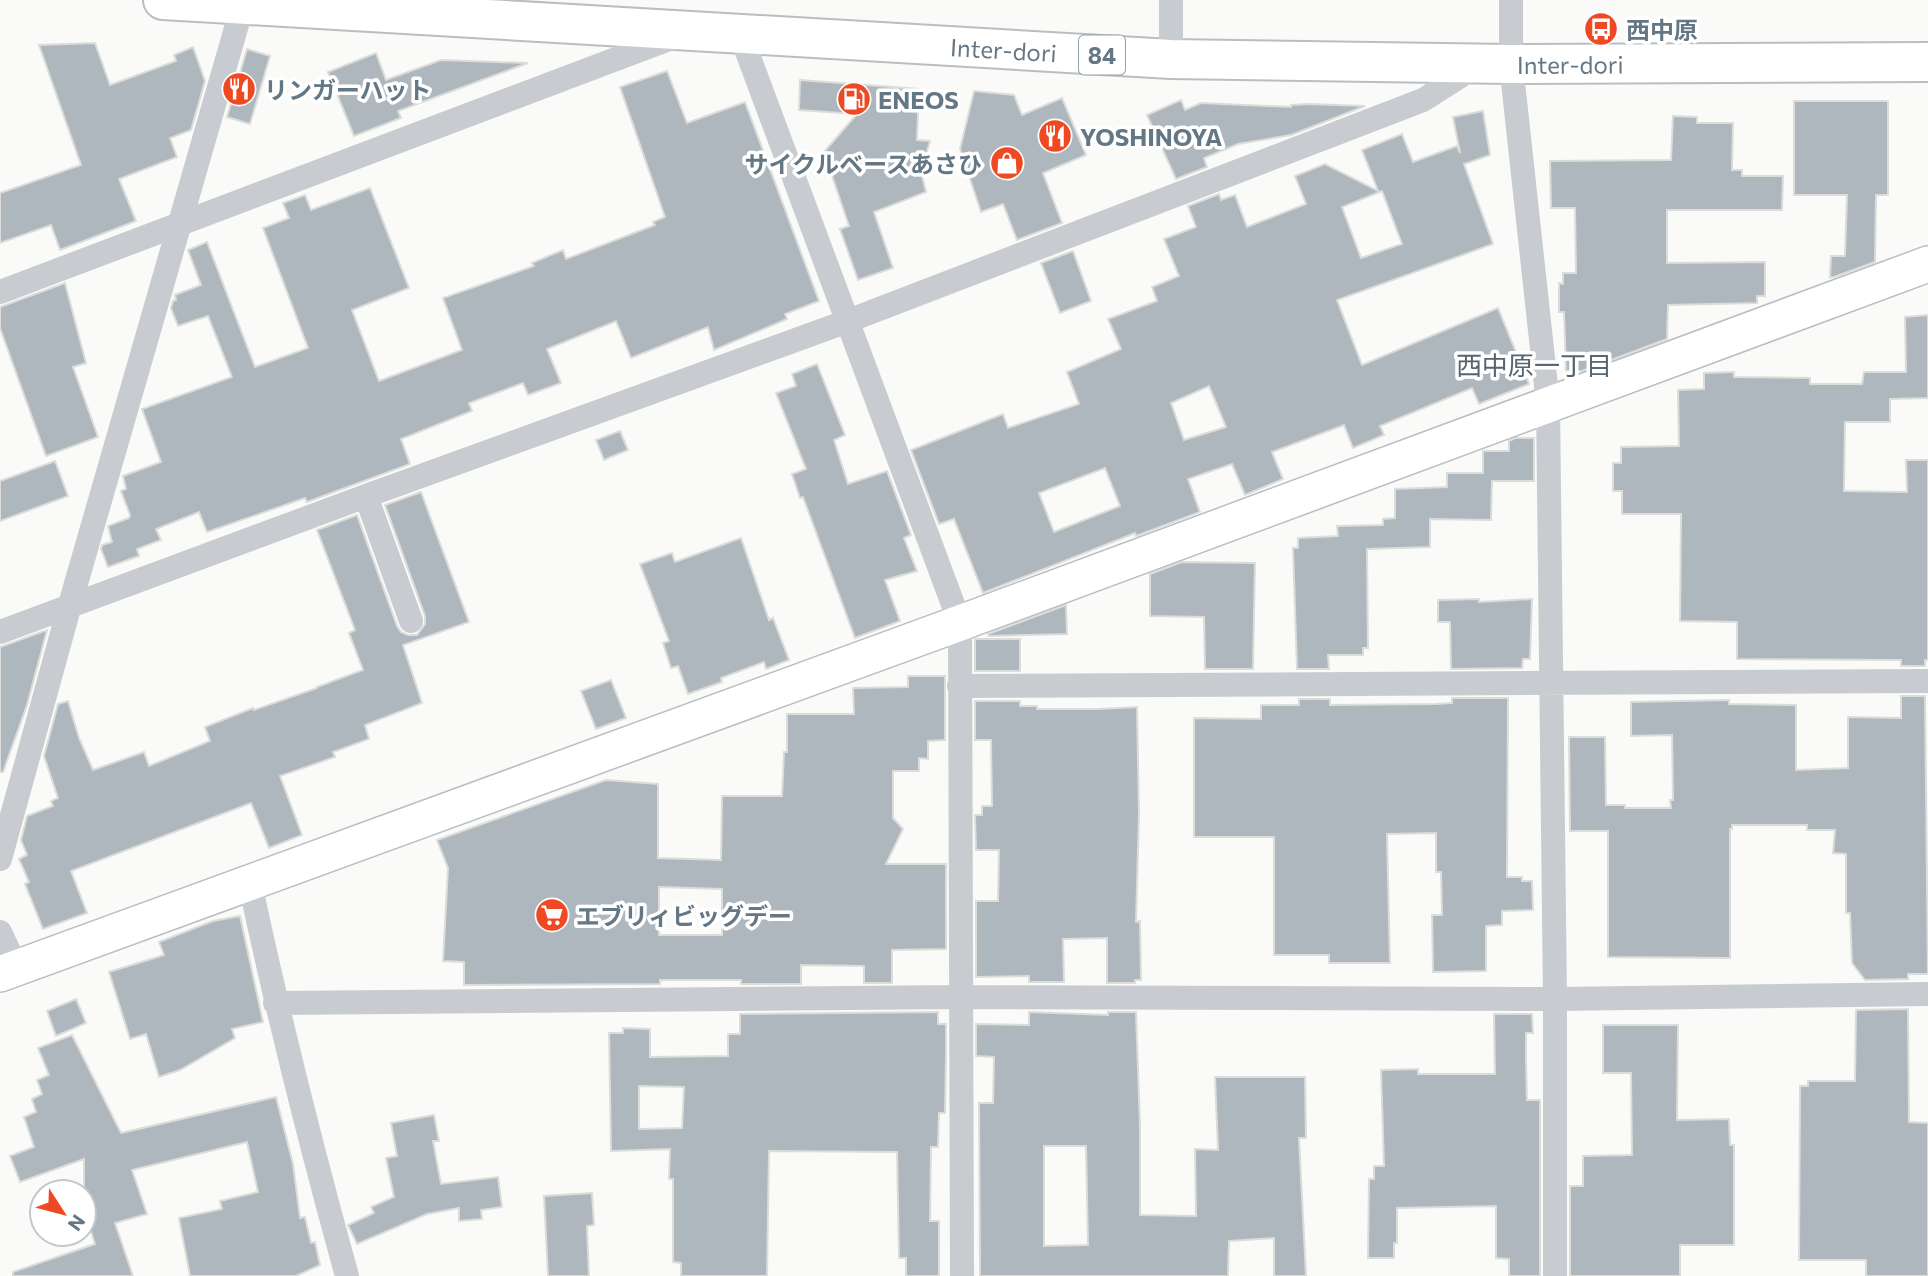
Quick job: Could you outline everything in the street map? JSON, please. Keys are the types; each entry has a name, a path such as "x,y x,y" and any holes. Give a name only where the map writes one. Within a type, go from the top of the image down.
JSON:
{"main road":[{"name":"Inter-dori","path":"163,0 257,3 1171,59 1496,64 1928,62"}],"street":[{"path":"1171,0 1171,59"},
{"path":"1511,0 1496,64 1548,404 1555,999 1555,1276"},
{"path":"0,859 179,224 257,3"},
{"path":"0,292 694,30"},
{"path":"740,33 960,623 962,1276"},
{"path":"0,632 848,321 1423,100 1496,64"},
{"path":"0,932 9,971 960,623 1928,264"},
{"path":"366,496 411,621"},
{"path":"959,686 1928,681"},
{"path":"250,883 275,1003 347,1276"},
{"path":"275,1003 961,997 1555,999 1928,994"}],"building":[{"path":"95,43 110,85 176,61 174,55 193,47 205,81 191,130 170,138 177,157 119,179 136,221 60,250 51,225 0,243 0,193 81,165 39,45"},
{"path":"247,49 270,56 250,124 227,117"},
{"path":"376,53 386,80 441,60 528,63 398,111 401,118 354,136 328,72"},
{"path":"667,71 687,123 745,102 819,301 785,314 787,319 714,350 708,327 631,358 616,321 547,349 561,383 528,395 523,383 469,403 472,411 401,439 410,464 307,502 305,498 207,532 199,512 156,529 161,540 137,549 139,556 108,567 101,549 102,545 112,542 108,526 129,518 130,515 121,491 126,489 123,476 161,462 142,409 232,377 208,316 178,326 171,308 176,300 175,295 201,285 188,250 207,242 255,367 308,348 263,228 289,218 283,203 305,195 311,210 370,188 409,288 352,310 379,381 462,350 443,298 534,266 532,263 563,250 566,259 655,225 653,222 665,217 620,87"},
{"path":"800,80 919,89 917,140 930,141 921,172 926,192 874,212 893,268 858,280 840,229 849,226 824,152 857,114 799,110"},
{"path":"974,91 1014,95 1022,115 1062,98 1086,155 1043,173 1062,223 1017,240 1003,204 981,212 960,149"},
{"path":"1181,100 1185,110 1201,103 1291,107 1308,104 1365,106 1291,135 1238,144 1204,158 1207,167 1176,179 1147,115"},
{"path":"1794,101 1888,101 1888,195 1876,195 1875,262 1834,277 1830,277 1831,256 1845,256 1847,195 1794,195"},
{"path":"1483,111 1490,155 1464,164 1493,244 1337,300 1362,365 1498,308 1529,384 1479,404 1472,388 1380,426 1384,435 1353,448 1344,425 1272,452 1283,479 1245,495 1232,464 1188,479 1200,512 1136,536 1135,533 983,593 954,519 939,524 911,450 1003,414 1008,428 1079,404 1067,372 1121,349 1108,319 1157,301 1152,287 1179,276 1164,239 1196,227 1188,206 1219,194 1221,200 1235,195 1247,227 1306,204 1295,176 1325,164 1378,191 1362,150 1402,134 1413,162 1457,146 1460,153 1453,117","holes":["1382,191 1402,244 1361,258 1342,207","1209,386 1226,427 1184,440 1171,403","1105,468 1120,506 1054,532 1039,493"]},
{"path":"1673,116 1697,117 1697,123 1733,123 1732,170 1742,170 1742,176 1783,176 1782,210 1667,210 1667,263 1765,262 1765,296 1757,296 1757,303 1668,305 1667,339 1582,371 1566,371 1564,312 1559,312 1559,283 1563,284 1563,273 1576,273 1575,208 1551,208 1550,161 1671,160"},
{"path":"1073,251 1091,301 1060,313 1041,263"},
{"path":"65,283 86,363 73,367 98,437 46,456 0,328 0,307"},
{"path":"1928,315 1928,398 1890,399 1890,422 1845,422 1844,491 1907,492 1906,460 1928,460 1928,660 1925,660 1925,666 1901,666 1901,660 1737,659 1737,622 1680,621 1681,514 1622,514 1622,491 1613,491 1613,463 1621,463 1621,447 1679,446 1678,390 1704,389 1704,373 1734,372 1734,377 1810,378 1810,384 1862,384 1864,372 1906,372 1905,317"},
{"path":"817,364 845,435 834,440 848,484 887,471 911,535 904,538 917,571 885,580 900,621 855,638 792,474 806,469 776,393 796,386 792,374"},
{"path":"620,431 628,450 604,460 596,440"},
{"path":"1515,438 1534,438 1534,481 1492,481 1491,520 1430,519 1430,547 1367,549 1368,648 1363,648 1363,655 1328,655 1329,669 1297,669 1293,548 1298,548 1298,538 1338,536 1337,526 1383,525 1383,519 1395,518 1395,489 1447,487 1447,473 1483,473 1483,451 1509,451 1509,441"},
{"path":"55,461 68,496 0,521 0,481"},
{"path":"421,492 469,622 403,645 422,703 365,725 369,739 333,752 335,757 280,776 302,835 269,848 251,803 71,871 87,913 43,929 25,884 29,882 19,859 27,855 21,840 27,816 53,806 51,801 58,798 44,756 58,704 68,701 79,738 93,770 144,752 149,766 210,741 205,727 363,670 349,633 355,630 317,530 357,515 397,626 401,632 417,635 425,624 425,616 385,505"},
{"path":"741,538 769,620 773,618 789,660 766,669 764,662 721,678 722,682 688,694 678,666 671,668 663,643 669,641 640,564 672,553 675,562"},
{"path":"1182,562 1255,563 1253,669 1205,669 1204,617 1150,616 1150,574"},
{"path":"1479,599 1479,602 1532,599 1530,659 1523,659 1522,668 1451,669 1450,622 1438,622 1438,600"},
{"path":"1066,605 1067,634 988,634"},
{"path":"47,630 27,705 3,772 0,772 0,647"},
{"path":"975,639 1020,639 1020,671 975,671"},
{"path":"908,676 945,676 945,740 928,741 928,759 919,758 919,771 893,771 893,818 903,829 886,864 946,864 946,949 892,950 892,983 864,983 864,966 801,965 801,984 741,984 741,980 660,980 660,984 464,985 464,962 443,961 448,868 437,840 606,780 658,784 658,858 721,860 722,796 782,796 784,752 787,752 787,714 854,714 853,688 908,687","holes":["659,887 722,889 722,935 659,935"]},
{"path":"611,680 626,718 596,729 581,691"},
{"path":"1901,696 1925,696 1928,974 1908,974 1908,979 1865,980 1852,963 1850,913 1846,913 1846,854 1833,853 1835,830 1807,830 1807,825 1732,825 1730,958 1608,957 1608,831 1570,831 1569,737 1605,737 1606,805 1625,805 1625,808 1671,808 1672,735 1631,736 1631,702 1729,700 1729,704 1796,705 1796,770 1848,768 1848,717 1901,718"},
{"path":"1452,698 1508,698 1507,877 1522,877 1522,881 1532,881 1533,910 1502,911 1502,925 1486,926 1486,971 1433,972 1432,915 1442,915 1441,872 1436,872 1436,833 1387,834 1390,963 1329,963 1329,955 1274,955 1274,837 1194,837 1194,718 1261,719 1261,705 1299,705 1299,699 1330,699 1330,705 1436,704 1452,703"},
{"path":"975,701 1020,701 1020,706 1037,706 1037,709 1137,707 1139,813 1136,922 1140,921 1141,980 1135,980 1135,983 1107,983 1107,938 1063,939 1064,982 1029,982 1029,976 976,977 976,901 998,901 999,850 976,850 975,815 982,815 982,806 992,806 991,740 975,740"},
{"path":"240,916 263,1022 232,1029 235,1038 180,1070 159,1077 146,1034 130,1039 109,972 164,955 159,942 213,921"},
{"path":"76,999 86,1023 56,1036 47,1011"},
{"path":"1908,1009 1909,1122 1928,1123 1928,1276 1866,1276 1866,1260 1799,1260 1800,1086 1808,1086 1808,1081 1855,1081 1856,1010"},
{"path":"938,1012 938,1024 946,1024 945,1113 939,1113 938,1147 931,1147 930,1221 939,1221 939,1276 906,1276 906,1258 899,1258 897,1152 769,1151 767,1276 681,1276 681,1263 673,1262 673,1179 669,1179 670,1149 611,1151 609,1033 623,1033 623,1028 650,1029 650,1057 728,1056 728,1034 740,1034 740,1014","holes":["639,1086 684,1087 682,1128 639,1129"]},
{"path":"1029,1012 1108,1015 1108,1012 1136,1012 1140,1215 1196,1216 1195,1149 1218,1150 1215,1077 1305,1077 1306,1138 1299,1138 1306,1276 1274,1276 1274,1238 1229,1241 1228,1276 980,1276 979,1103 993,1103 994,1057 976,1056 976,1024 1029,1025","holes":["1044,1146 1086,1146 1088,1245 1044,1246"]},
{"path":"1494,1014 1532,1014 1533,1033 1526,1033 1527,1100 1540,1100 1540,1276 1509,1276 1509,1259 1496,1258 1496,1206 1397,1208 1394,1258 1368,1258 1369,1179 1374,1179 1374,1166 1384,1166 1381,1070 1418,1069 1418,1074 1495,1074"},
{"path":"1603,1025 1678,1025 1677,1120 1729,1119 1730,1145 1734,1145 1734,1245 1680,1245 1680,1276 1570,1276 1570,1186 1583,1186 1583,1156 1632,1155 1631,1073 1603,1073"},
{"path":"72,1035 121,1133 276,1097 293,1164 300,1218 305,1217 320,1265 296,1276 190,1276 179,1218 222,1209 220,1201 258,1192 247,1142 132,1170 147,1214 115,1223 133,1276 13,1276 13,1272 83,1248 98,1248 98,1178 84,1178 84,1159 20,1182 10,1156 34,1147 24,1117 36,1112 32,1099 42,1094 37,1080 49,1075 38,1048"},
{"path":"434,1115 439,1141 433,1141 441,1184 498,1177 502,1207 481,1210 482,1219 459,1221 459,1208 427,1214 357,1244 348,1225 374,1213 371,1207 394,1197 386,1158 397,1156 391,1123"},
{"path":"592,1193 594,1225 587,1226 589,1276 548,1276 544,1196"}],"place":[{"name":"西中原","path":"1601,29"},
{"name":"リンガーハット","path":"239,89"},
{"name":"ENEOS","path":"854,99"},
{"name":"YOSHINOYA","path":"1055,136"},
{"name":"サイクルベースあさひ","path":"1007,163"},
{"name":"エブリィビッグデー","path":"552,915"}],"district":[{"name":"西中原一丁目","path":"1534,364"}]}
